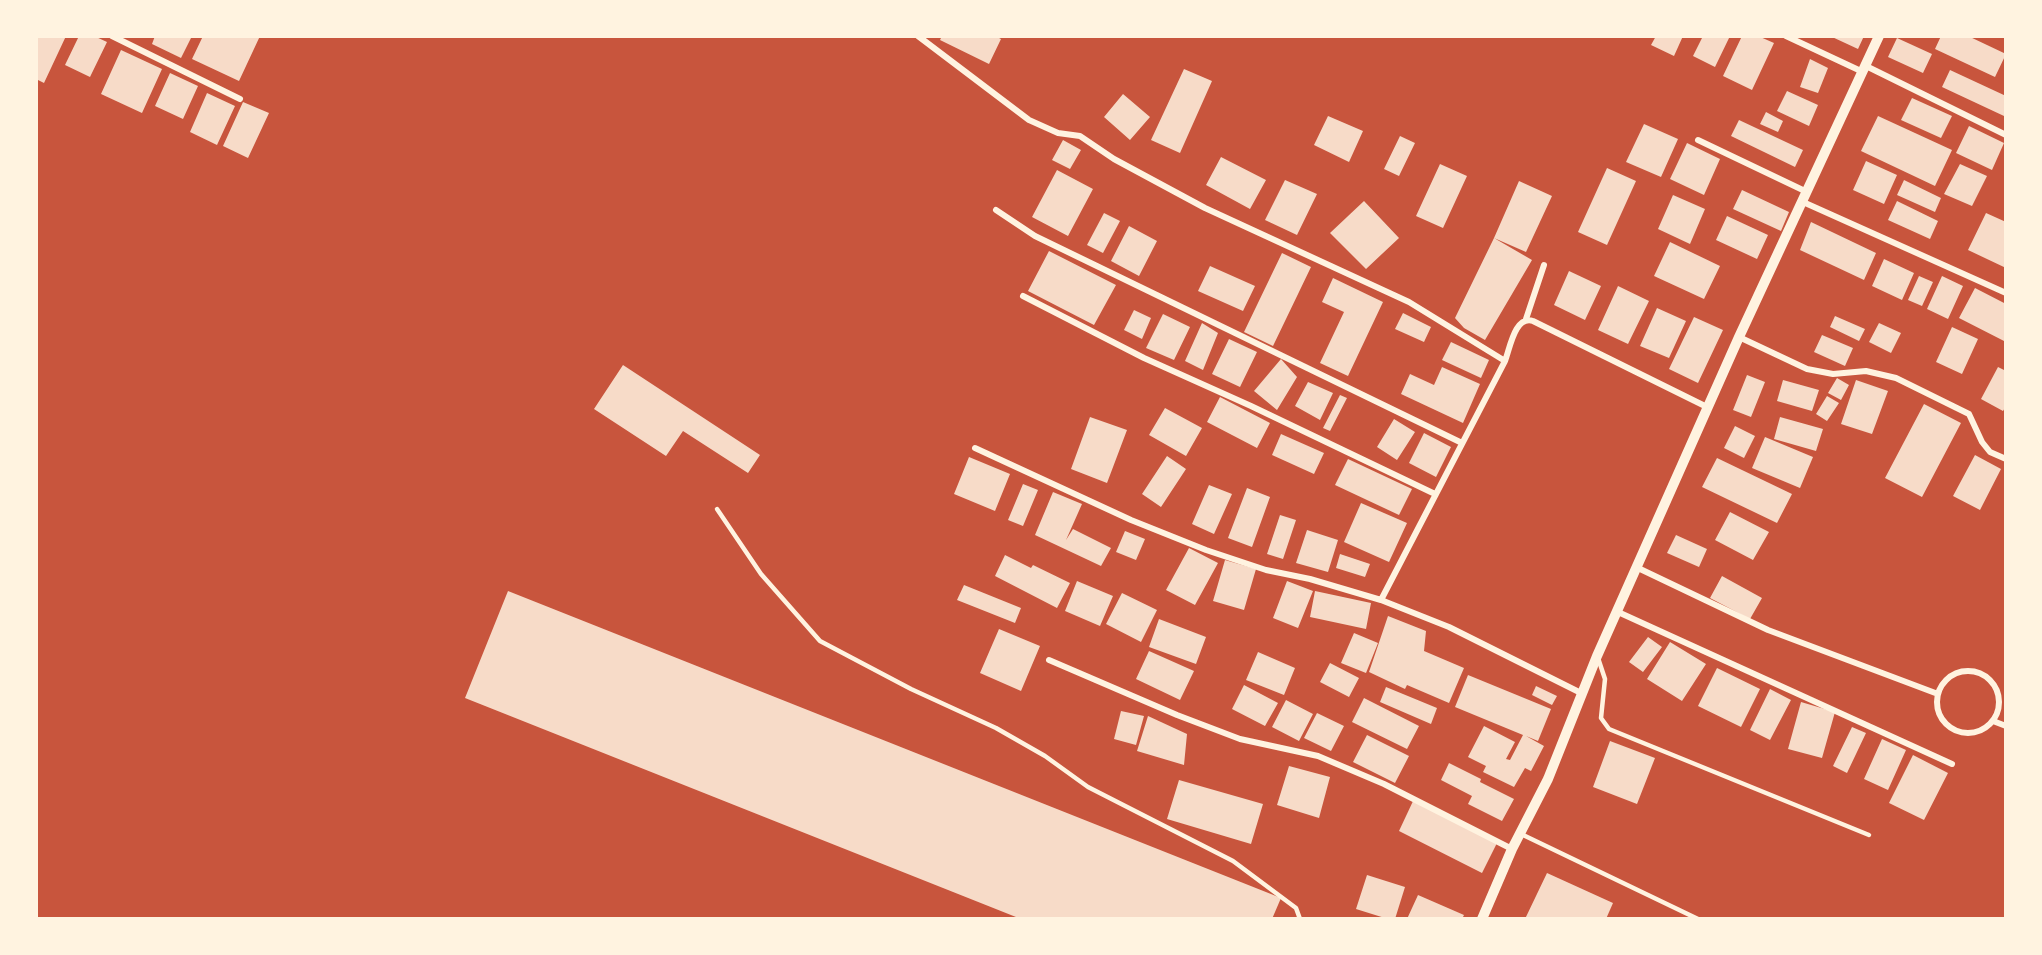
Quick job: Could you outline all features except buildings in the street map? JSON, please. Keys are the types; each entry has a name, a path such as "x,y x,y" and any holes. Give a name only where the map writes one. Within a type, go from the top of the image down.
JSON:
{"street":[{"path":"112,36 240,99"},
{"path":"918,36 1029,120 1058,133 1080,135 1113,159 1205,208 1409,302 1505,361"},
{"path":"1786,36 1864,69 2006,135"},
{"path":"1482,919 1512,849 1548,779 1597,656 1739,337 1879,36"},
{"path":"1698,140 1805,197 2006,293"},
{"path":"996,210 1035,236 1462,443"},
{"path":"1381,600 1505,361 1516,331 1526,319 1544,265"},
{"path":"1023,296 1144,358 1251,406 1435,494"},
{"path":"1526,319 1709,408"},
{"path":"1739,337 1807,369 1833,374 1866,371 1896,378 1969,414 1982,442 1990,452 2006,459"},
{"path":"975,448 1131,520 1206,550 1266,570 1310,579 1381,600 1449,627 1583,694"},
{"path":"1638,568 1768,630 1938,694"},
{"path":"1618,612 1952,764"},
{"path":"1050,660 1177,715 1240,739 1318,756 1384,784 1512,849"},
{"path":"1971,671 1982,674 1996,689 1999,700 1998,711 1993,720 1985,728 1964,733 1945,724 1936,704 1942,684 1950,676 1960,672 1971,671"},
{"path":"1993,720 2006,726"}],"lane":[{"path":"717,509 761,574 820,641 911,689 996,728 1044,756 1088,787 1233,861 1296,908 1300,919"},
{"path":"1597,656 1605,679 1601,718 1609,729 1869,835"},
{"path":"1521,834 1698,919"}]}
